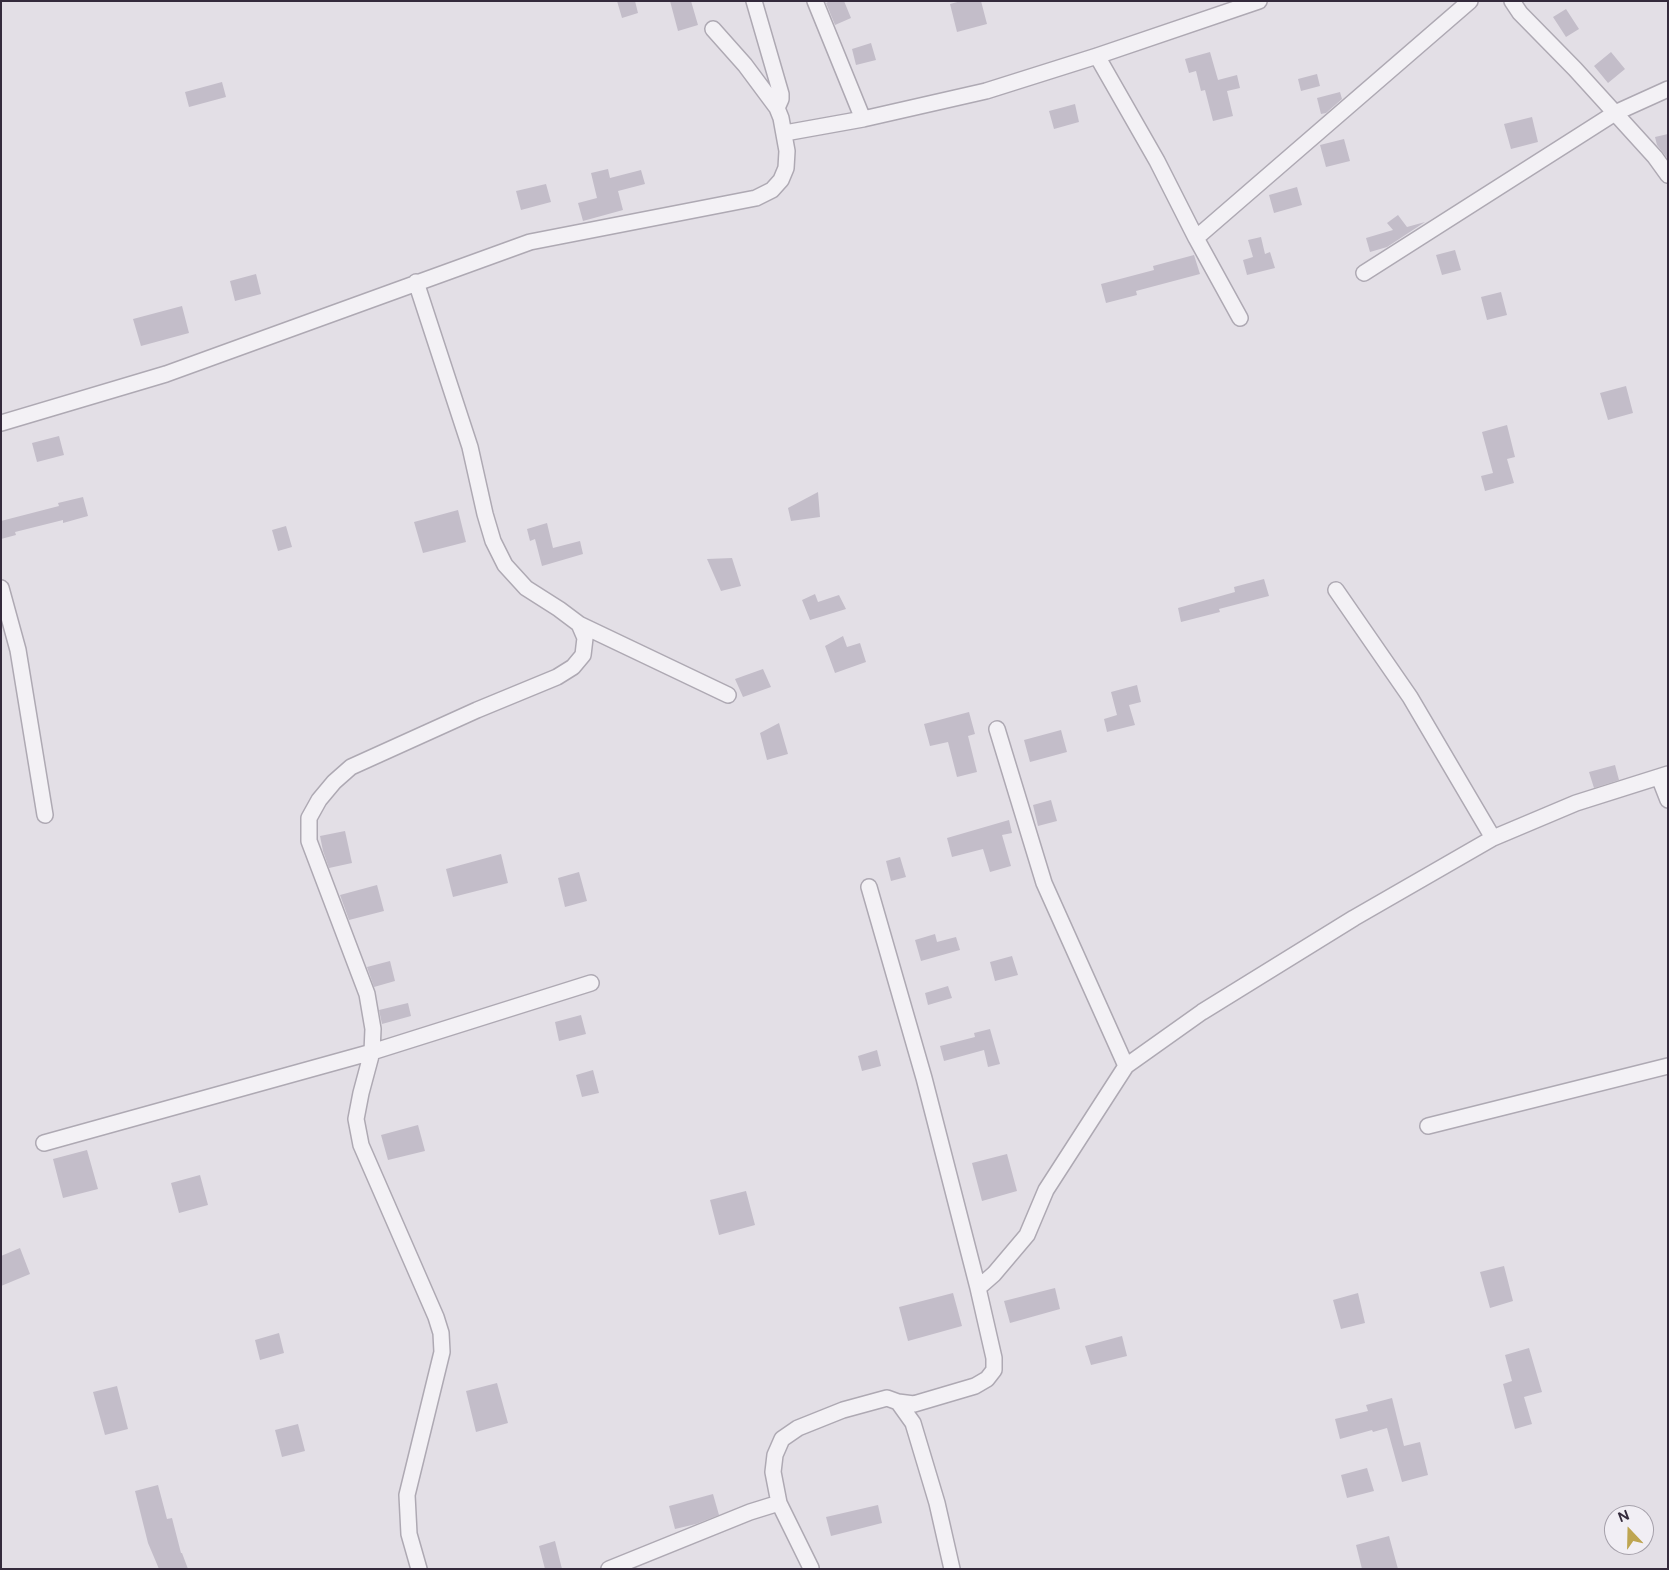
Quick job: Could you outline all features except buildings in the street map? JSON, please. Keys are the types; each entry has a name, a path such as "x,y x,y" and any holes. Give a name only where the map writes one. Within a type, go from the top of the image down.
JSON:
{"street":[{"path":"754,1 781,94 777,108"},
{"path":"815,1 863,118"},
{"path":"785,133 986,91 1097,56 1259,1"},
{"path":"1196,238 1470,1"},
{"path":"1512,1 1520,13 1575,69 1655,157 1668,175"},
{"path":"1,423 166,374 530,242 756,198 772,190 781,180 786,168 785,133 777,108 745,65 713,29"},
{"path":"1097,56 1157,161 1196,238 1240,318"},
{"path":"1364,273 1615,113 1668,89"},
{"path":"416,282 470,447 493,541 506,565 526,588 579,624 728,695"},
{"path":"1,588 6,625 18,650 45,815"},
{"path":"1336,590 1410,697 1493,838"},
{"path":"419,1569 409,1534 407,1495 442,1352 441,1333 361,1144 356,1119 372,1052 373,1029 367,994 309,841 309,818 324,794 351,767 477,710 557,677 573,667 583,654 586,638 579,624"},
{"path":"997,729 1044,883 1126,1066"},
{"path":"978,1288 994,1274 1027,1235 1046,1190 1126,1066 1202,1012 1354,918 1493,838 1576,803 1663,776 1668,800"},
{"path":"811,1568 779,1503 773,1472 775,1455 782,1439 798,1428 843,1410 887,1398 898,1402 914,1404 975,1386 987,1378 994,1370 994,1358 978,1288 924,1078 869,887"},
{"path":"44,1143 372,1052 591,983"},
{"path":"1428,1126 1668,1066"},
{"path":"898,1402 913,1423 937,1503 952,1569"},
{"path":"609,1569 750,1512 779,1503"}]}
